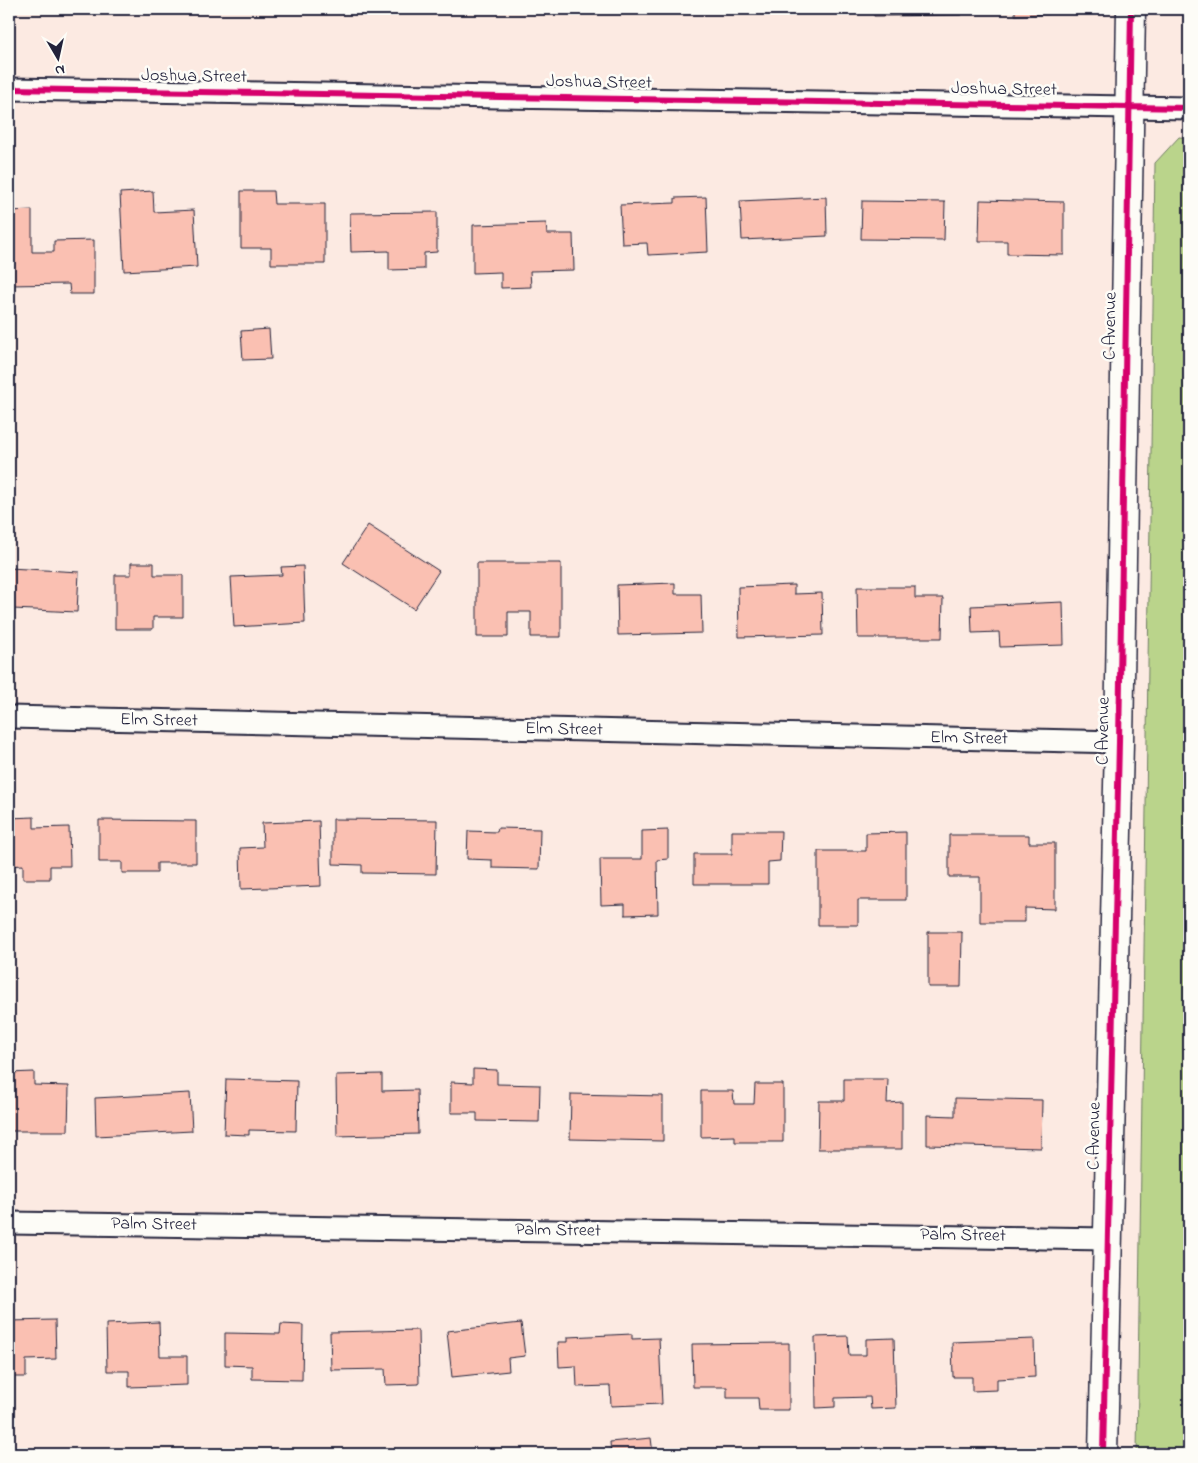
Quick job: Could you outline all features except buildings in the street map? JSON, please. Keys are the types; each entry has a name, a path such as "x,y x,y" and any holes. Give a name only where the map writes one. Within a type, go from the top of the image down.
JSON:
{"street":[{"name":"C Avenue","path":"1103,1454 1119,742 1131,9"},
{"name":"Joshua Street","path":"9,89 1189,108"},
{"name":"Elm Street","path":"9,718 1119,742"},
{"name":"Palm Street","path":"9,1223 1108,1238"}],"green space":[{"path":"1179,137 1189,138 1189,1454 1137,1454 1155,163"}],"cycle path":[{"path":"1103,1454 1119,742 1131,9"},
{"path":"9,89 1189,108"}]}
